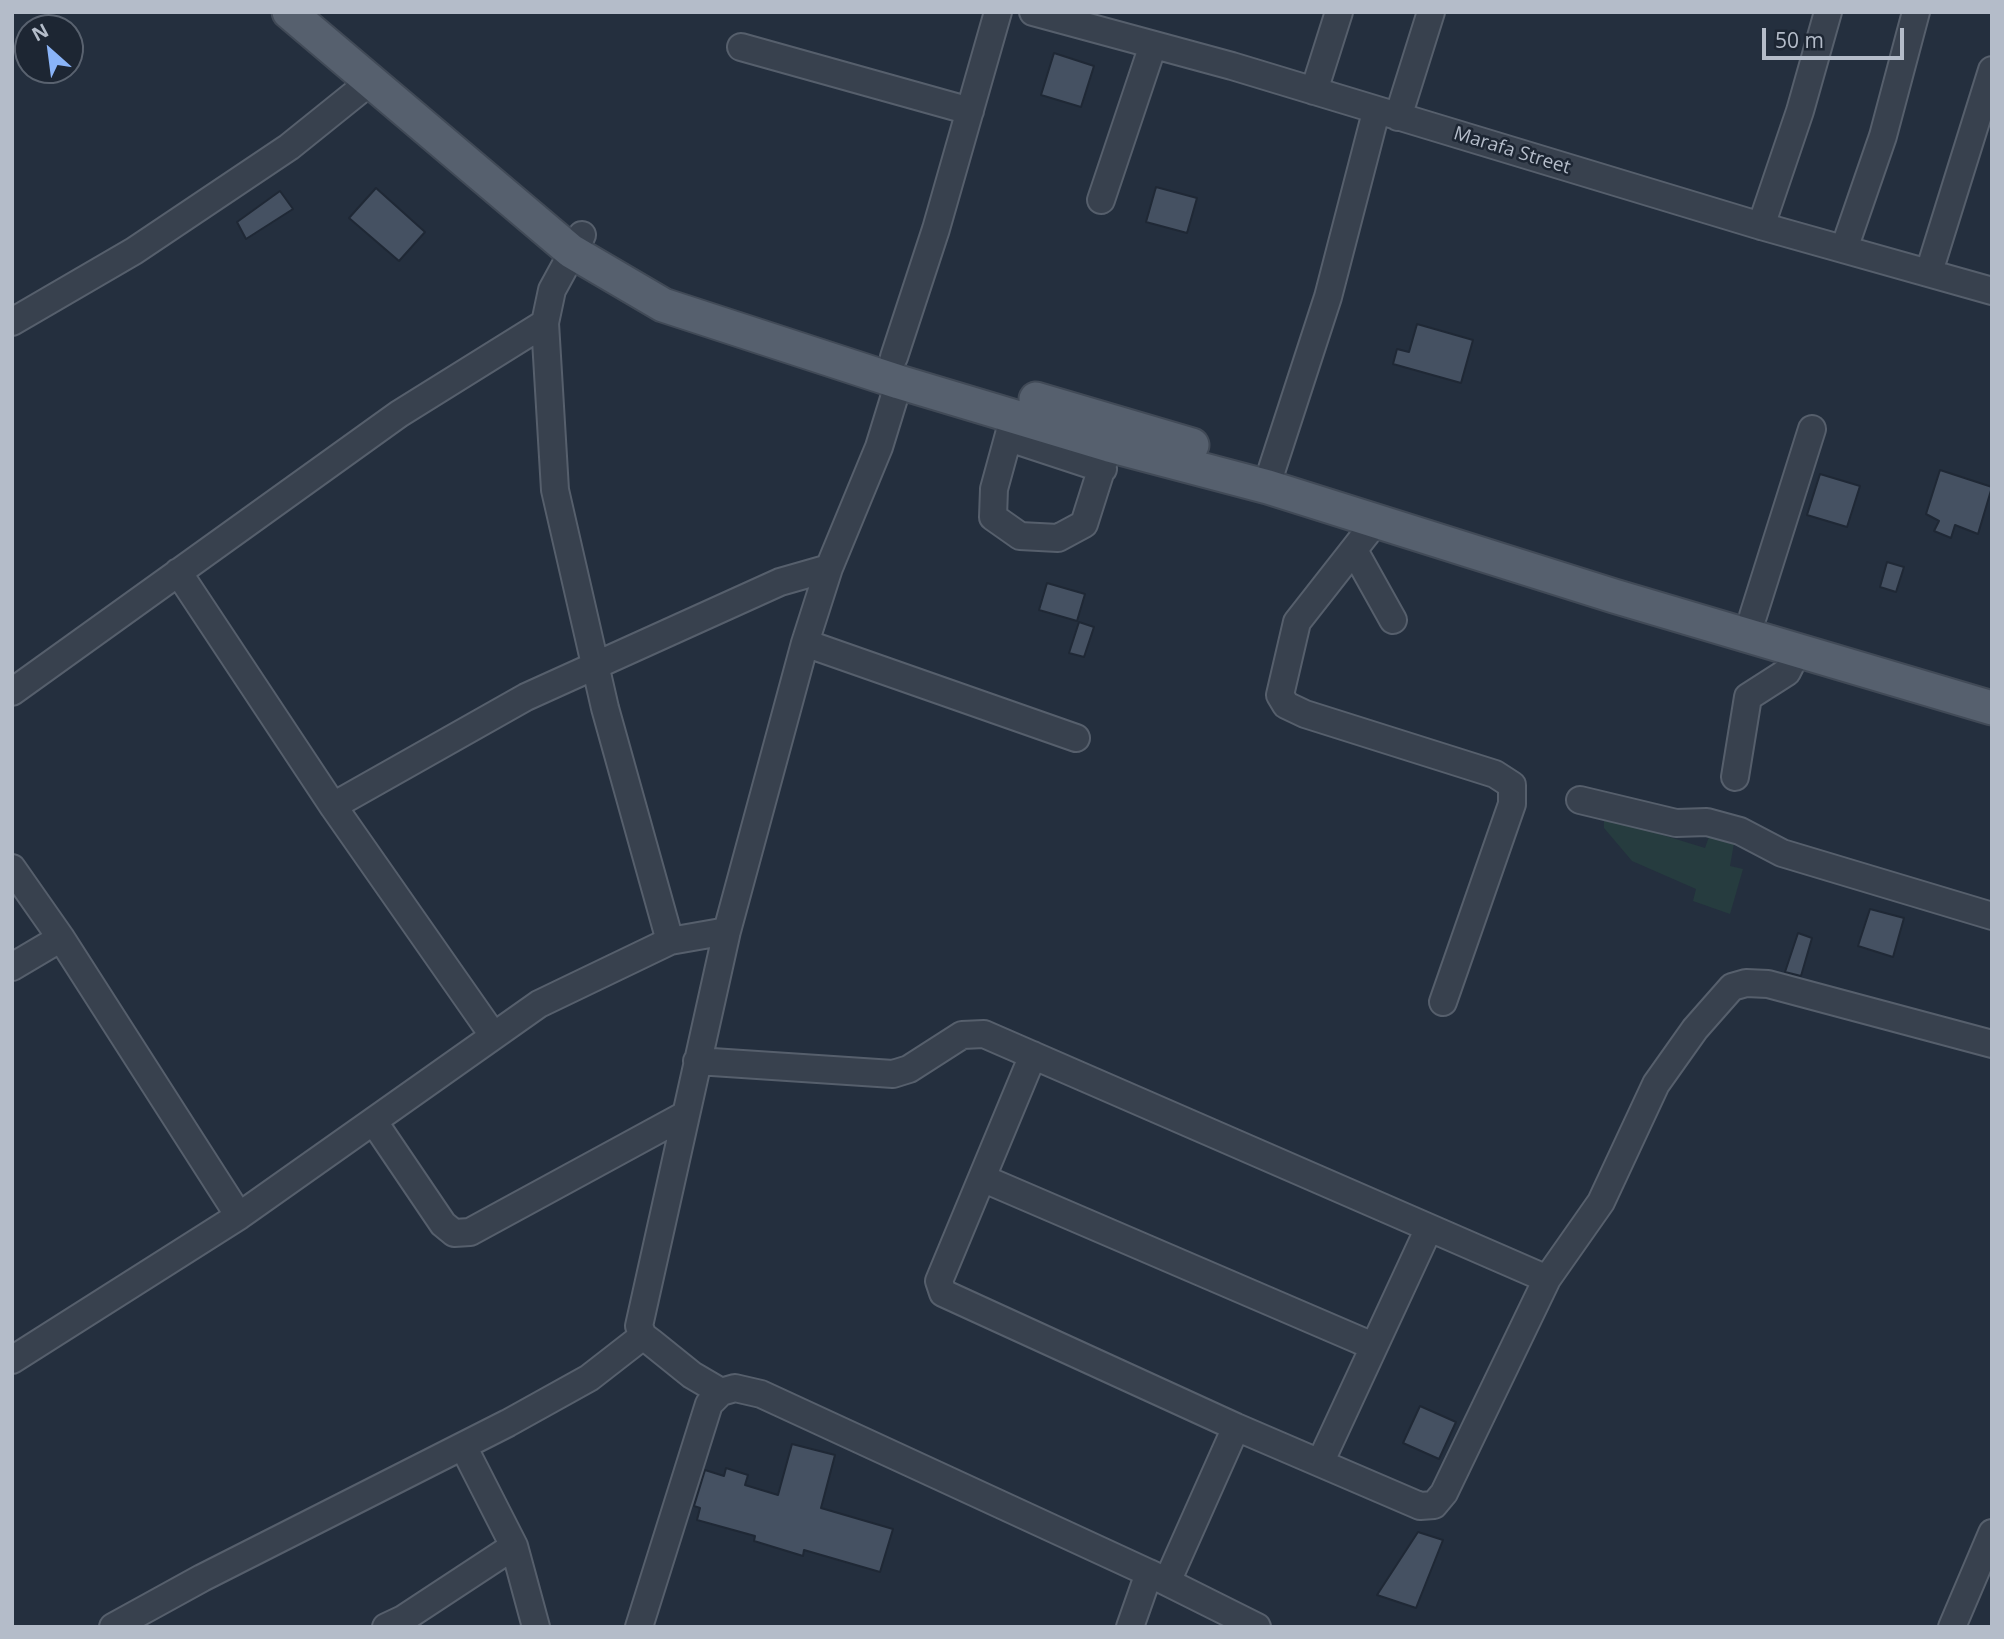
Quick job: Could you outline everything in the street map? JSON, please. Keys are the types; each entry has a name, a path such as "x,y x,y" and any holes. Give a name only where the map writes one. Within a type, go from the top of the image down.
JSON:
{"main road":[{"path":"289,12 371,81 577,243 663,305 896,370 1058,429 1106,457 1377,520 1461,535 1646,585 1992,686"},
{"path":"320,12 577,243"},
{"path":"896,370 1011,427 1058,429 1272,469 1798,650 1992,708"}],"street":[{"path":"721,1392 692,1376 643,1336 639,1326 727,931 805,642 829,568 879,447 896,370 998,12"},
{"name":"Marafa Street","path":"1032,12 1153,44 1761,226 1992,290"},
{"path":"1314,91 1339,12"},
{"path":"1272,469 1387,114 1431,12"},
{"path":"1761,226 1800,111 1828,12"},
{"path":"1844,249 1883,136 1916,12"},
{"path":"1101,201 1153,44"},
{"path":"741,47 970,111"},
{"path":"1929,272 1992,70"},
{"path":"12,322 145,244 289,146 371,81"},
{"path":"577,243 552,290 545,324 555,490 595,666 670,941"},
{"path":"12,692 399,414 545,324"},
{"path":"1011,427 995,489 993,517 1020,536 1058,538 1084,524 1106,457"},
{"path":"1753,616 1812,429"},
{"path":"1377,520 1355,552 1340,565 1297,622 1280,695 1286,705 1305,714 1495,774 1512,786 1512,804 1443,1002"},
{"path":"1355,552 1393,620"},
{"path":"332,806 526,697 780,582 829,568"},
{"path":"178,572 332,806 494,1035"},
{"path":"805,642 1076,738"},
{"path":"1735,777 1748,697 1787,672 1798,650"},
{"path":"1580,800 1675,823 1707,822 1740,831 1782,853 1992,916"},
{"path":"12,868 61,937 240,1216"},
{"path":"12,1360 240,1216 539,1004 670,941 727,931"},
{"path":"12,967 61,937"},
{"path":"1033,1055 939,1281 943,1293 1236,1427 1420,1506 1434,1505 1444,1493 1547,1279 1601,1202 1656,1084 1716,1004 1739,983 1768,984 1992,1044"},
{"path":"697,1061 893,1074 909,1069 962,1035 984,1034 1547,1279"},
{"path":"374,1122 443,1224 454,1233 470,1232 685,1115"},
{"path":"982,1178 1373,1346"},
{"path":"1320,1463 1429,1228"},
{"path":"113,1627 202,1578 463,1446 589,1378 643,1336"},
{"path":"639,1627 709,1404 721,1392 735,1388 761,1394 1158,1578 1257,1627"},
{"path":"1130,1627 1236,1427"},
{"path":"463,1446 514,1546 536,1627"},
{"path":"1952,1627 1992,1533"},
{"path":"386,1627 404,1619 514,1546"}],"green space":[{"path":"1604,817 1705,848 1713,825 1736,832 1730,866 1743,869 1730,914 1693,901 1696,889 1632,861 1604,828"}],"building":[{"path":"1054,53 1094,66 1081,107 1041,95"},
{"path":"1156,187 1197,198 1187,233 1146,222"},
{"path":"376,188 425,232 399,261 349,218"},
{"path":"280,191 293,209 246,239 237,222"},
{"path":"1417,324 1473,340 1461,383 1393,364 1397,349 1409,352"},
{"path":"1940,470 1992,487 1978,534 1955,525 1951,538 1934,531 1939,521 1926,514"},
{"path":"1820,474 1860,486 1847,527 1807,515"},
{"path":"1887,562 1904,567 1896,592 1880,587"},
{"path":"1047,583 1085,594 1077,621 1039,610"},
{"path":"1079,622 1094,627 1084,657 1069,653"},
{"path":"1870,909 1904,918 1893,957 1858,946"},
{"path":"1798,933 1812,938 1801,976 1785,972"},
{"path":"1420,1406 1456,1422 1439,1459 1403,1443"},
{"path":"792,1444 835,1455 821,1508 893,1529 880,1572 804,1550 803,1556 754,1541 755,1536 697,1520 700,1508 694,1506 705,1470 724,1476 726,1468 748,1475 745,1485 778,1495"},
{"path":"1418,1532 1443,1540 1416,1608 1377,1595"}]}
